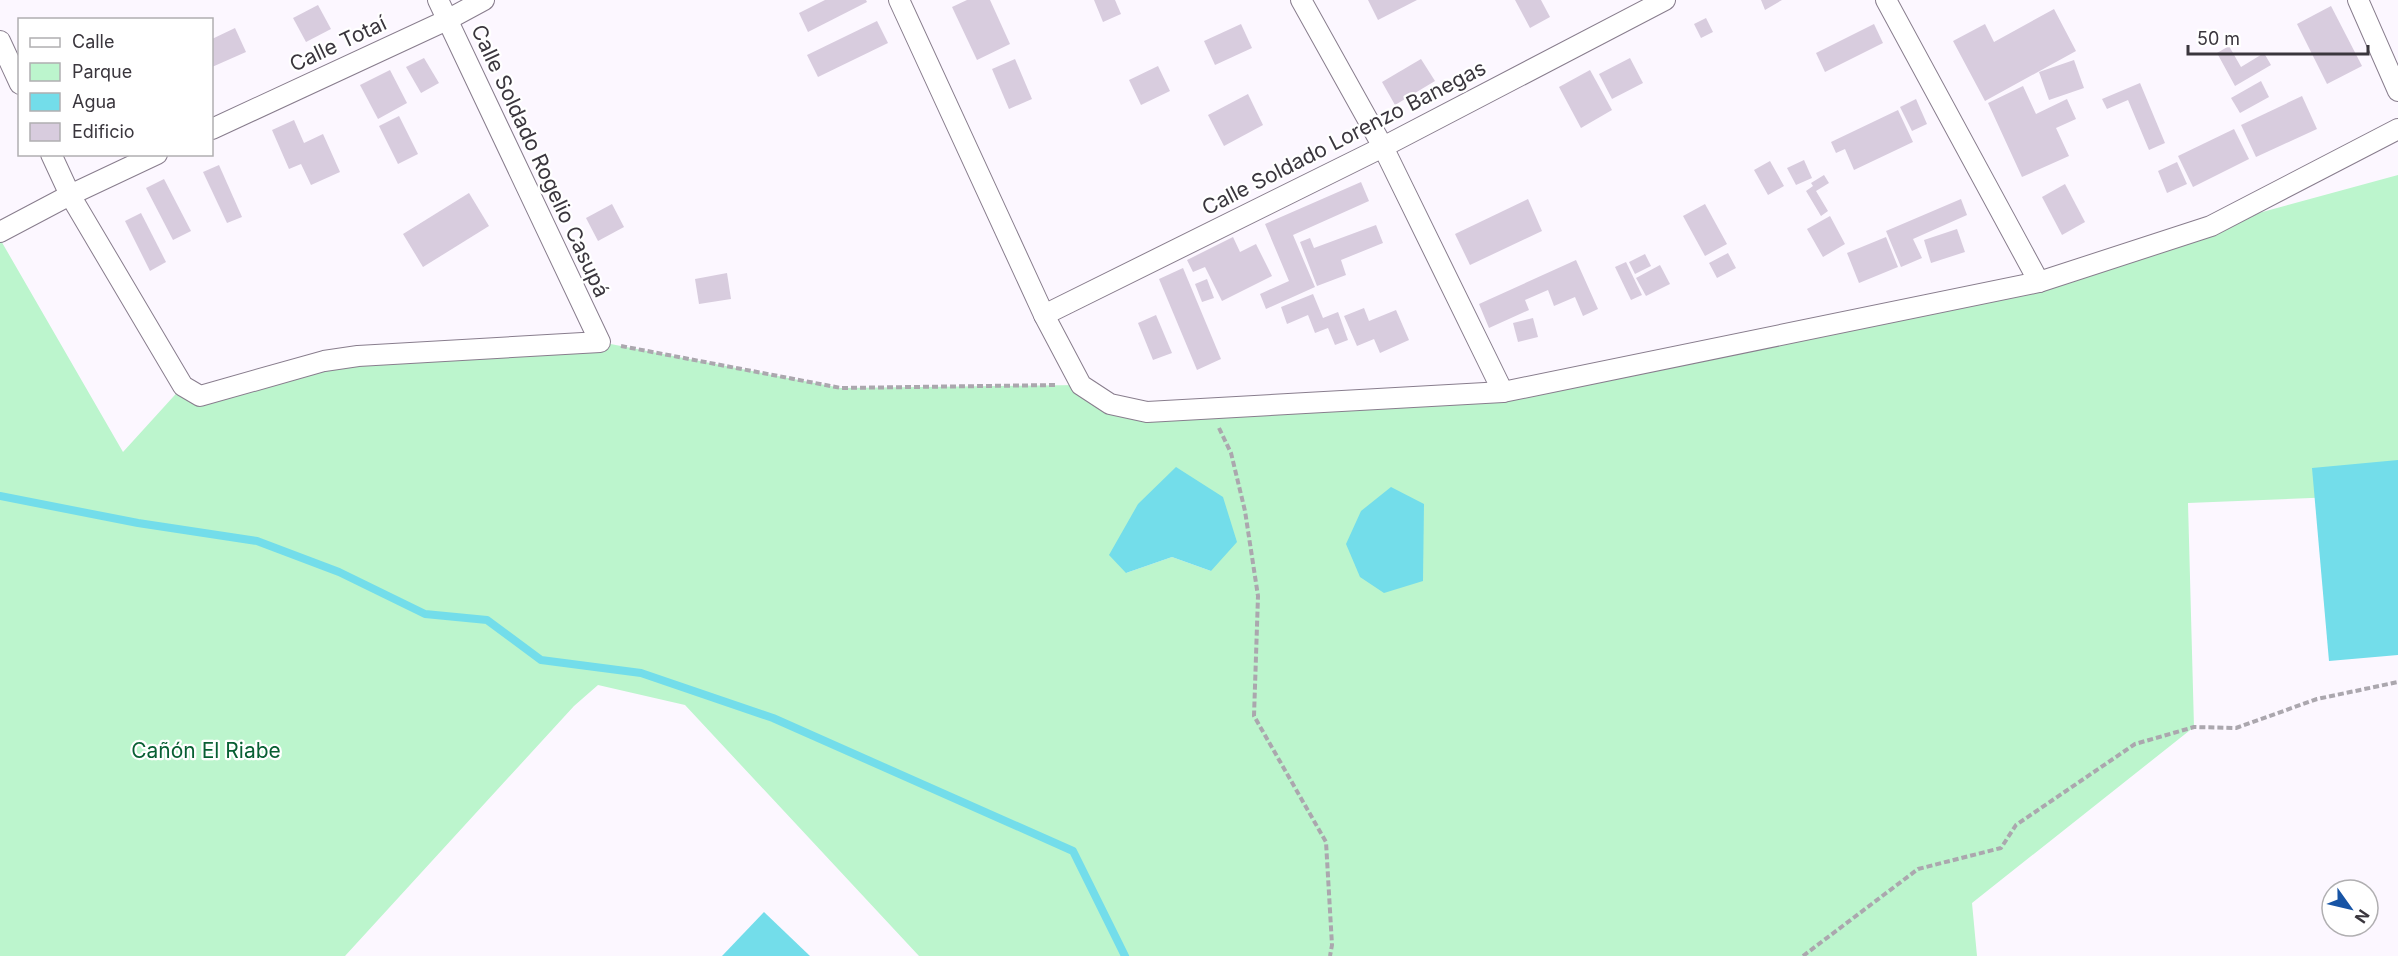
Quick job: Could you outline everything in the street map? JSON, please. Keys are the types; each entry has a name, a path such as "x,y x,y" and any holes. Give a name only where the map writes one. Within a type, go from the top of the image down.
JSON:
{"street":[{"name":"Calle Soldado Rogelio Casupá","path":"438,0 600,342"},
{"name":"Calle Totaí","path":"213,129 447,20 484,0"},
{"path":"899,0 1044,315 1082,385 1110,404 1147,412 1503,392 2039,282 2211,226 2398,129"},
{"path":"1301,0 1383,147 1503,392"},
{"name":"Calle Soldado Lorenzo Banegas","path":"1044,315 1383,147 1665,0"},
{"path":"1886,0 2039,282"},
{"path":"2358,0 2398,91"},
{"path":"0,41 18,80"},
{"path":"52,156 70,195 183,386 200,396 324,361 358,356 600,342"},
{"path":"0,232 70,195 153,156"}],"path":[{"path":"600,342 841,388 1082,385"},
{"path":"1209,408 1231,453 1245,511 1258,596 1254,716 1326,842 1330,956"},
{"path":"1803,956 1918,869 2001,849 2016,825 2135,744 2194,727 2236,728 2317,699 2398,681"}],"green space":[{"name":"Cañón El Riabe","path":"2398,175 2398,514 2336,497 2188,503 2194,727 1972,903 1977,956 919,956 685,705 598,685 574,706 345,956 0,956 0,239 123,452 183,386 200,396 324,361 600,342 841,388 1081,385 1110,404 1503,392 2039,282 2211,226","holes":["1223,497 1211,571 1172,557 1126,573"]}],"water":[{"path":"2398,460 2398,655 2329,661 2312,468"},
{"path":"1176,467 1223,497 1237,542 1211,571 1172,557 1126,573 1109,555 1138,504"},
{"path":"1391,487 1424,504 1423,581 1384,593 1360,577 1346,544 1361,511"},
{"path":"764,912 810,956 722,956"}],"building":[{"path":"825,0 866,0 867,2 808,32 799,13"},
{"path":"967,0 990,0 1010,44 977,60 952,7"},
{"path":"1094,0 1115,0 1121,14 1103,22"},
{"path":"1368,0 1417,0 1378,20"},
{"path":"1515,0 1541,0 1550,17 1530,28"},
{"path":"1761,0 1782,0 1765,10"},
{"path":"318,5 331,29 306,42 293,18"},
{"path":"2331,6 2362,66 2327,84 2297,24"},
{"path":"2054,9 2076,51 1985,101 1953,41 1985,24 1994,42"},
{"path":"1706,18 1713,32 1701,38 1694,24"},
{"path":"877,21 888,43 818,77 807,55"},
{"path":"1241,24 1252,48 1215,65 1204,41"},
{"path":"1874,24 1883,43 1825,72 1816,53"},
{"path":"235,28 246,52 213,67 213,39"},
{"path":"2229,46 2241,67 2264,53 2271,65 2235,86 2217,53"},
{"path":"424,58 439,83 421,93 406,67"},
{"path":"1630,58 1643,83 1612,99 1599,74"},
{"path":"1015,59 1032,99 1009,109 992,69"},
{"path":"1421,59 1435,81 1395,105 1382,82"},
{"path":"2074,60 2084,88 2049,100 2039,72"},
{"path":"1158,66 1170,91 1141,105 1129,80"},
{"path":"390,70 407,103 378,119 360,85"},
{"path":"1590,70 1612,110 1581,128 1559,87"},
{"path":"2261,81 2269,97 2240,113 2231,98"},
{"path":"2140,83 2165,143 2149,150 2128,100 2107,109 2102,99"},
{"path":"2023,86 2036,114 2067,99 2076,119 2056,128 2069,156 2022,177 1988,103"},
{"path":"1248,94 1263,125 1224,146 1208,115"},
{"path":"2302,96 2317,129 2256,157 2241,125"},
{"path":"1916,99 1927,124 1912,131 1900,107"},
{"path":"1898,110 1913,142 1854,170 1845,149 1836,153 1831,142"},
{"path":"399,116 418,154 398,164 379,126"},
{"path":"294,120 304,143 323,134 340,172 311,185 301,164 289,169 272,130"},
{"path":"2234,129 2249,159 2193,187 2178,156"},
{"path":"1804,160 1812,178 1796,185 1787,168"},
{"path":"1770,161 1784,186 1768,195 1754,170"},
{"path":"2177,162 2187,184 2167,193 2158,171"},
{"path":"219,165 242,217 227,223 203,172"},
{"path":"1824,175 1829,183 1816,191 1828,211 1821,216 1806,191 1813,186 1811,183"},
{"path":"164,179 191,231 173,240 146,188"},
{"path":"1361,182 1369,201 1293,235 1315,287 1266,309 1260,294 1289,281 1265,224"},
{"path":"2065,184 2085,222 2062,235 2042,197"},
{"path":"469,193 489,226 423,267 403,234"},
{"path":"1528,199 1542,231 1470,265 1455,234"},
{"path":"1961,199 1967,215 1913,239 1922,258 1901,267 1886,231"},
{"path":"612,204 624,227 598,241 586,218"},
{"path":"1705,204 1727,244 1705,256 1683,216"},
{"path":"141,213 166,262 150,271 125,221"},
{"path":"1830,216 1845,244 1823,257 1807,229"},
{"path":"1376,225 1383,243 1341,260 1346,275 1317,286 1300,242 1310,238 1314,248"},
{"path":"1957,229 1965,252 1931,263 1924,240"},
{"path":"1233,237 1240,252 1256,244 1272,276 1222,301 1205,267 1193,272 1187,260"},
{"path":"1886,237 1898,267 1859,283 1847,253"},
{"path":"1728,253 1736,268 1717,278 1709,263"},
{"path":"1645,254 1651,266 1635,274 1629,262"},
{"path":"1576,260 1598,309 1583,316 1575,297 1554,306 1548,290 1525,300 1529,310 1489,328 1479,304"},
{"path":"1626,262 1642,295 1631,300 1615,267"},
{"path":"1660,265 1670,284 1646,296 1636,278"},
{"path":"1183,268 1221,359 1197,370 1159,279"},
{"path":"727,273 731,299 699,304 695,279"},
{"path":"1207,279 1214,298 1202,302 1195,284"},
{"path":"1313,294 1323,318 1338,312 1348,340 1335,345 1328,328 1315,333 1308,315 1287,324 1281,307"},
{"path":"1364,308 1369,321 1396,310 1409,340 1380,353 1374,339 1357,346 1344,316"},
{"path":"1156,315 1172,353 1153,360 1138,323"},
{"path":"1533,318 1538,337 1518,342 1513,323"}],"waterway":[{"path":"0,496 138,523 257,541 339,572 425,614 487,620 541,660 641,673 773,718 1073,851 1125,956"}]}
